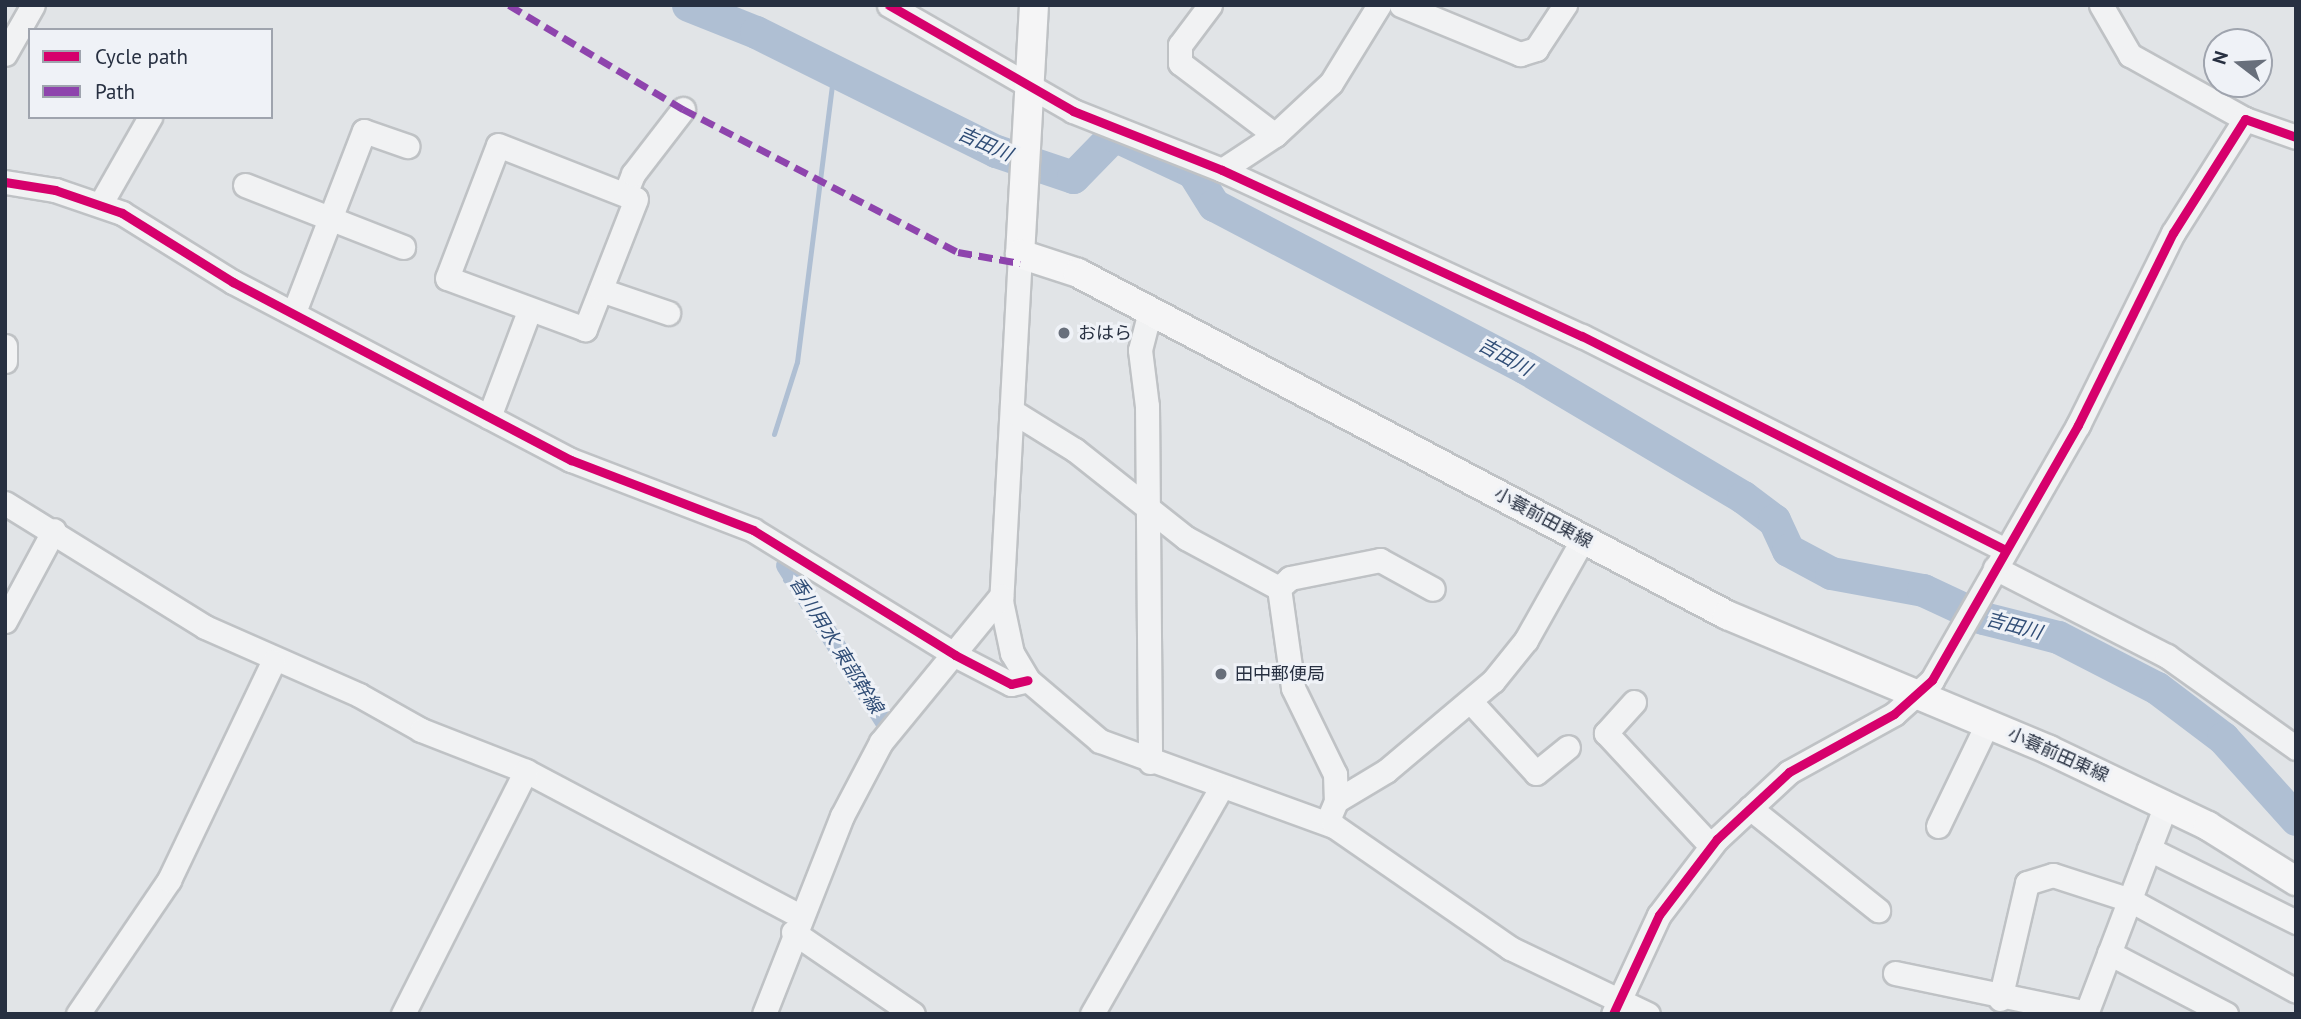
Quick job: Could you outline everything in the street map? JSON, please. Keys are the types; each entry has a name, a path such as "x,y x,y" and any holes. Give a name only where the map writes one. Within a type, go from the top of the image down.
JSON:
{"main road":[{"path":"1020,254 1034,5"},
{"name":"小蓑前田東線","path":"1020,254 1078,272 1727,615 1917,697 1987,724 2166,805 2296,881"}],"street":[{"path":"5,54 33,5"},
{"path":"889,5 1027,94 1222,170 1582,336 2167,656 2296,748"},
{"path":"1210,5 1180,45 1180,63 1275,135"},
{"path":"1222,170 1275,135 1331,83 1379,5"},
{"path":"1401,5 1520,54 1536,49 1565,5"},
{"path":"2101,5 2130,55 2245,119 2296,137"},
{"path":"625,194 633,174 682,110"},
{"path":"101,203 149,119"},
{"path":"1616,1007 1659,915 1711,846 1789,772 1917,697 1949,652 2078,425 2173,233 2245,119"},
{"path":"295,312 364,131 407,146"},
{"path":"498,145 625,194 636,199 585,329 529,311 447,278 498,145"},
{"path":"5,183 101,203 295,312 571,460 753,530 956,655 1011,684 1028,680"},
{"path":"245,185 330,221 403,247"},
{"path":"1020,254 1001,596 1012,653 1028,680 1100,741 1221,788 1327,823 1510,948 1616,1007 1648,1014"},
{"path":"601,290 668,313"},
{"path":"489,417 529,311"},
{"path":"1150,311 1140,350 1150,762"},
{"path":"5,346 5,361"},
{"path":"1012,411 1145,501 1186,538 1279,588"},
{"path":"5,503 54,530 205,628 273,662 526,771 797,925 913,1014"},
{"path":"5,621 54,530"},
{"path":"1336,801 1385,771 1471,702 1526,640 1583,538"},
{"path":"1279,588 1290,579 1380,560 1433,589"},
{"path":"1279,588 1293,688 1335,774 1336,801 1327,823"},
{"path":"764,1014 797,925 881,743 956,655 1001,596"},
{"path":"78,1014 169,880 273,662"},
{"path":"1471,702 1536,773 1568,747"},
{"path":"1634,702 1606,733 1711,846"},
{"path":"1938,826 1987,724"},
{"path":"403,1014 526,771"},
{"path":"1093,1014 1221,788"},
{"path":"1895,973 2000,999 2092,1011 2109,953 2166,805"},
{"path":"1750,808 1878,910"},
{"path":"2149,849 2296,922"},
{"path":"2000,999 2027,883 2053,875 2130,900 2296,991"},
{"path":"2109,953 2227,1014"}],"waterway":[{"name":"吉田川","path":"688,5 756,32 996,151 1073,177 1114,135 1193,172 1214,205 1524,367 1743,497 1774,520 1788,550 1831,573 1923,590 1983,618 2058,637 2157,688 2223,738 2296,819"},
{"path":"774,434 797,362 834,70"},
{"name":"香川用水 東部幹線","path":"785,565 886,725"},
{"name":"香川用水 東部幹線","path":"785,580 809,602"}],"marked path":[{"path":"509,5 683,109 958,252 1020,263"}],"cycle path":[{"path":"889,5 1073,111 1222,170 1582,336 2005,550"},
{"path":"1613,1014 1659,915 1717,839 1789,772 1894,714 1932,680 2078,425 2173,233 2245,119 2296,137"},
{"path":"5,182 55,190 122,213 233,282 571,460 753,530 955,655 1011,684 1028,680"}],"place":[{"name":"おはら","path":"1064,333"},
{"name":"田中郵便局","path":"1221,674"}]}
